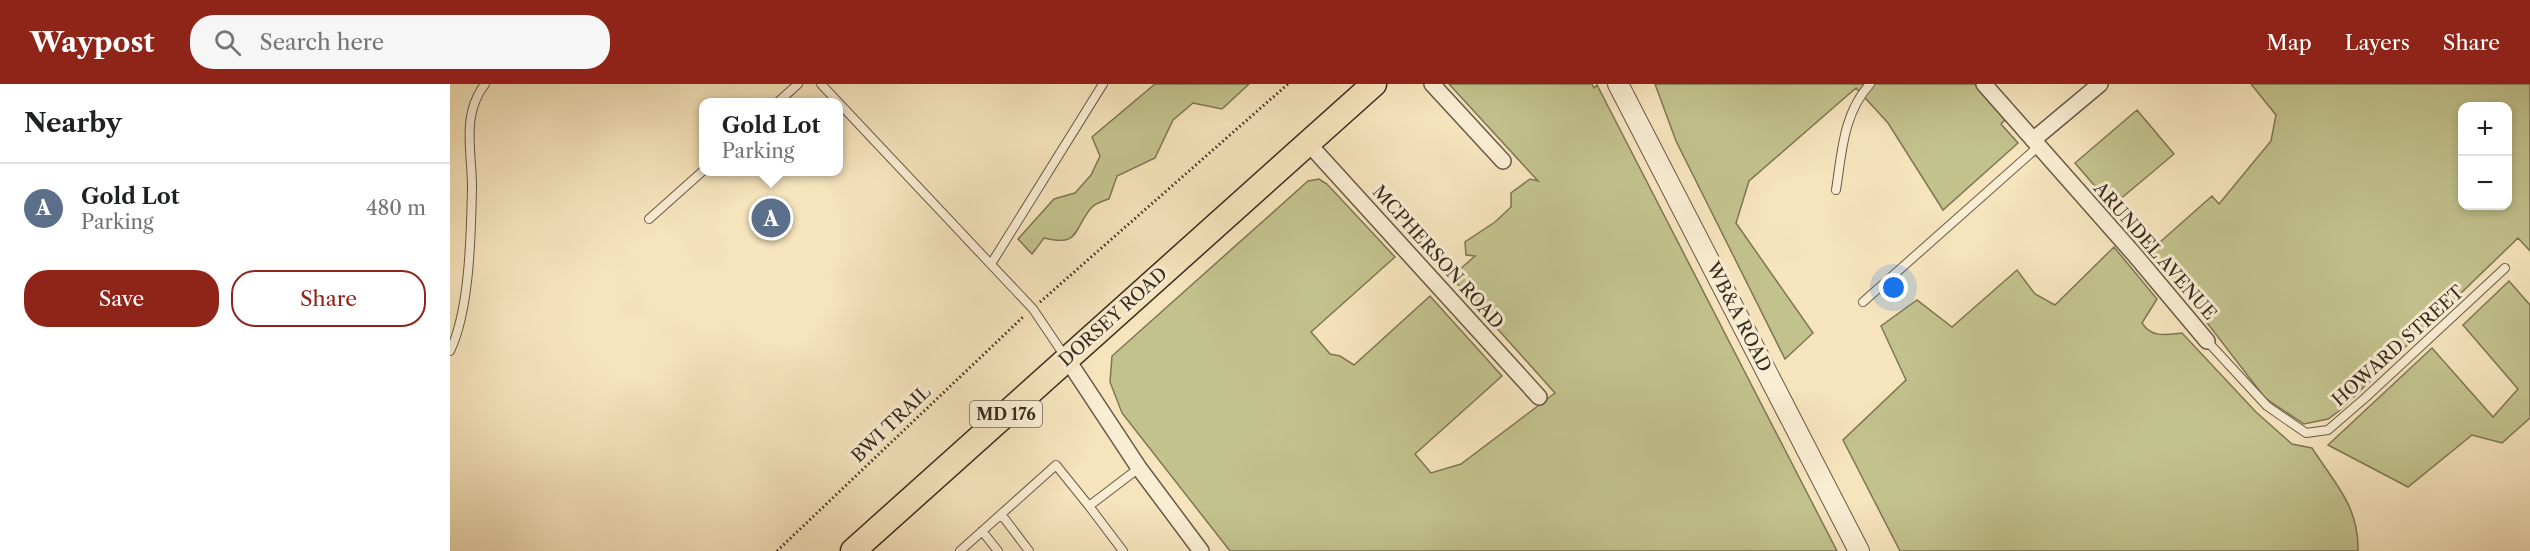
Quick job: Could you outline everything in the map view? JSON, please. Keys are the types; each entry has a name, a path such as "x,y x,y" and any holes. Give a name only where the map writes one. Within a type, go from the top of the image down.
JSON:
{"main road":[{"name":"DORSEY ROAD","path":"853,551 1374,84"}],"street":[{"path":"1432,84 1503,161"},
{"name":"WB&A ROAD","path":"1618,84 1859,551"},
{"name":"ARUNDEL AVENUE","path":"1984,84 2134,254 2207,341"},
{"path":"2036,143 2100,84"},
{"name":"MCPHERSON ROAD","path":"1308,143 1539,397"},
{"path":"1067,359 1138,468 1201,551"}],"lane":[{"path":"450,351 458,335 465,288 471,206 468,133 471,113 485,84"},
{"path":"782,98 798,84"},
{"path":"821,84 834,98"},
{"path":"990,264 1103,84"},
{"path":"1836,189 1845,130 1853,108 1870,84"},
{"path":"843,107 1033,309 1067,359"},
{"path":"1863,302 2036,143"},
{"path":"649,219 699,174"},
{"name":"HOWARD STREET","path":"2306,433 2328,430 2505,268"},
{"name":"ARUNDEL AVENUE","path":"2207,341 2267,406 2306,433"},
{"path":"960,551 1056,465 1123,551"},
{"path":"1089,506 1138,468"},
{"path":"1001,514 1029,551"},
{"path":"982,531 998,551"}],"path":[{"path":"1042,300 1288,84"},
{"name":"BWI TRAIL","path":"777,551 1022,317"}],"green space":[{"path":"1155,84 1249,84 1222,109 1193,103 1173,120 1155,158 1117,176 1109,199 1093,206 1074,235 1064,240 1044,238 1032,254 1018,239 1054,199 1075,193 1091,175 1100,156 1092,137"},
{"path":"1449,84 1592,84 1594,88 1597,85 1837,551 1230,551 1122,413 1110,382 1112,356 1308,181 1319,179 1327,184 1395,257 1311,332 1330,354 1340,356 1354,365 1430,296 1502,376 1415,454 1431,473 1461,464 1555,393 1451,277 1475,256 1466,255 1465,242 1495,222 1511,207 1511,193 1530,179 1538,181"},
{"path":"1655,84 1975,84 2005,120 2001,124 2018,143 1943,210 1888,123 1856,88 1749,181 1736,223 1813,333 1785,359 1676,141"},
{"path":"2251,84 2530,84 2530,251 2518,238 2339,411 2328,419 2304,424 2265,398 2151,250 2212,196 2219,204 2271,141 2276,115"},
{"path":"2137,110 2174,154 2112,206 2075,163"},
{"path":"2114,247 2157,299 2142,323 2146,328 2159,334 2182,333 2256,412 2292,444 2312,448 2350,508 2357,535 2358,551 1900,551 1843,440 1906,380 1881,326 1917,300 1952,327 2017,270 2035,294 2055,305"},
{"path":"2509,281 2530,305 2530,418 2502,443 2472,435 2408,487 2328,445 2432,348 2493,417 2518,389 2463,325"}],"place":[{"name":"Gold Lot","path":"771,218"}]}
